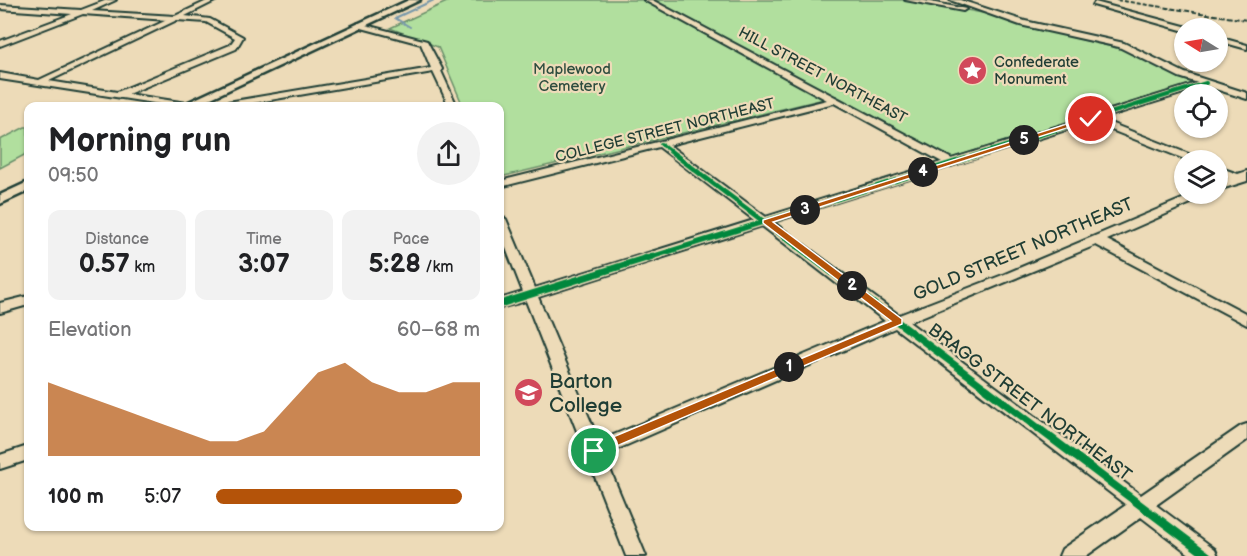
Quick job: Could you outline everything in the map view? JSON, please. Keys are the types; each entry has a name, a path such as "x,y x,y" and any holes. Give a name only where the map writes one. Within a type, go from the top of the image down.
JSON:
{"street":[{"path":"0,6 15,0"},
{"path":"0,44 113,0"},
{"path":"41,82 214,0"},
{"path":"196,102 416,0"},
{"name":"HILL STREET NORTHEAST","path":"647,0 952,163"},
{"path":"908,0 991,13"},
{"path":"953,0 1036,26 1121,45 1206,83 1247,96"},
{"path":"1095,4 1174,26"},
{"path":"0,6 215,22 240,39 233,47 220,53 117,95"},
{"path":"361,25 424,43 451,102"},
{"path":"1228,42 1247,47"},
{"path":"245,102 438,69"},
{"path":"0,76 162,102"},
{"path":"504,303 1206,83"},
{"name":"COLLEGE STREET NORTHEAST","path":"504,183 836,100"},
{"path":"1091,119 1174,152"},
{"name":"BRAGG STREET NORTHEAST","path":"661,144 1208,556"},
{"path":"1228,173 1244,178"},
{"path":"1228,184 1244,178"},
{"path":"0,200 24,188"},
{"name":"GOLD STREET NORTHEAST","path":"594,451 1180,204"},
{"path":"504,229 636,556"},
{"path":"1097,240 1247,320"},
{"path":"0,308 24,302"},
{"path":"1070,556 1247,431"},
{"path":"0,462 24,454"}],"green space":[{"name":"Maplewood Cemetery","path":"451,0 913,0 988,14 1021,25 1125,50 1196,82 1174,84 1174,89 951,158 836,96 504,176 504,102 461,102 438,47 390,28"},
{"path":"24,128 24,155 0,168 0,140"}],"waterway":[{"path":"410,27 395,18 434,0"}],"railway":[{"path":"1116,0 1247,20"}],"cycle path":[{"path":"504,303 1206,83"},
{"path":"661,144 1208,556"}],"place":[{"name":"Confederate Monument","path":"973,71"},
{"name":"Barton College","path":"528,393"}],"route":[{"path":"594,451 873,331 899,322 766,222 1091,119"}]}
